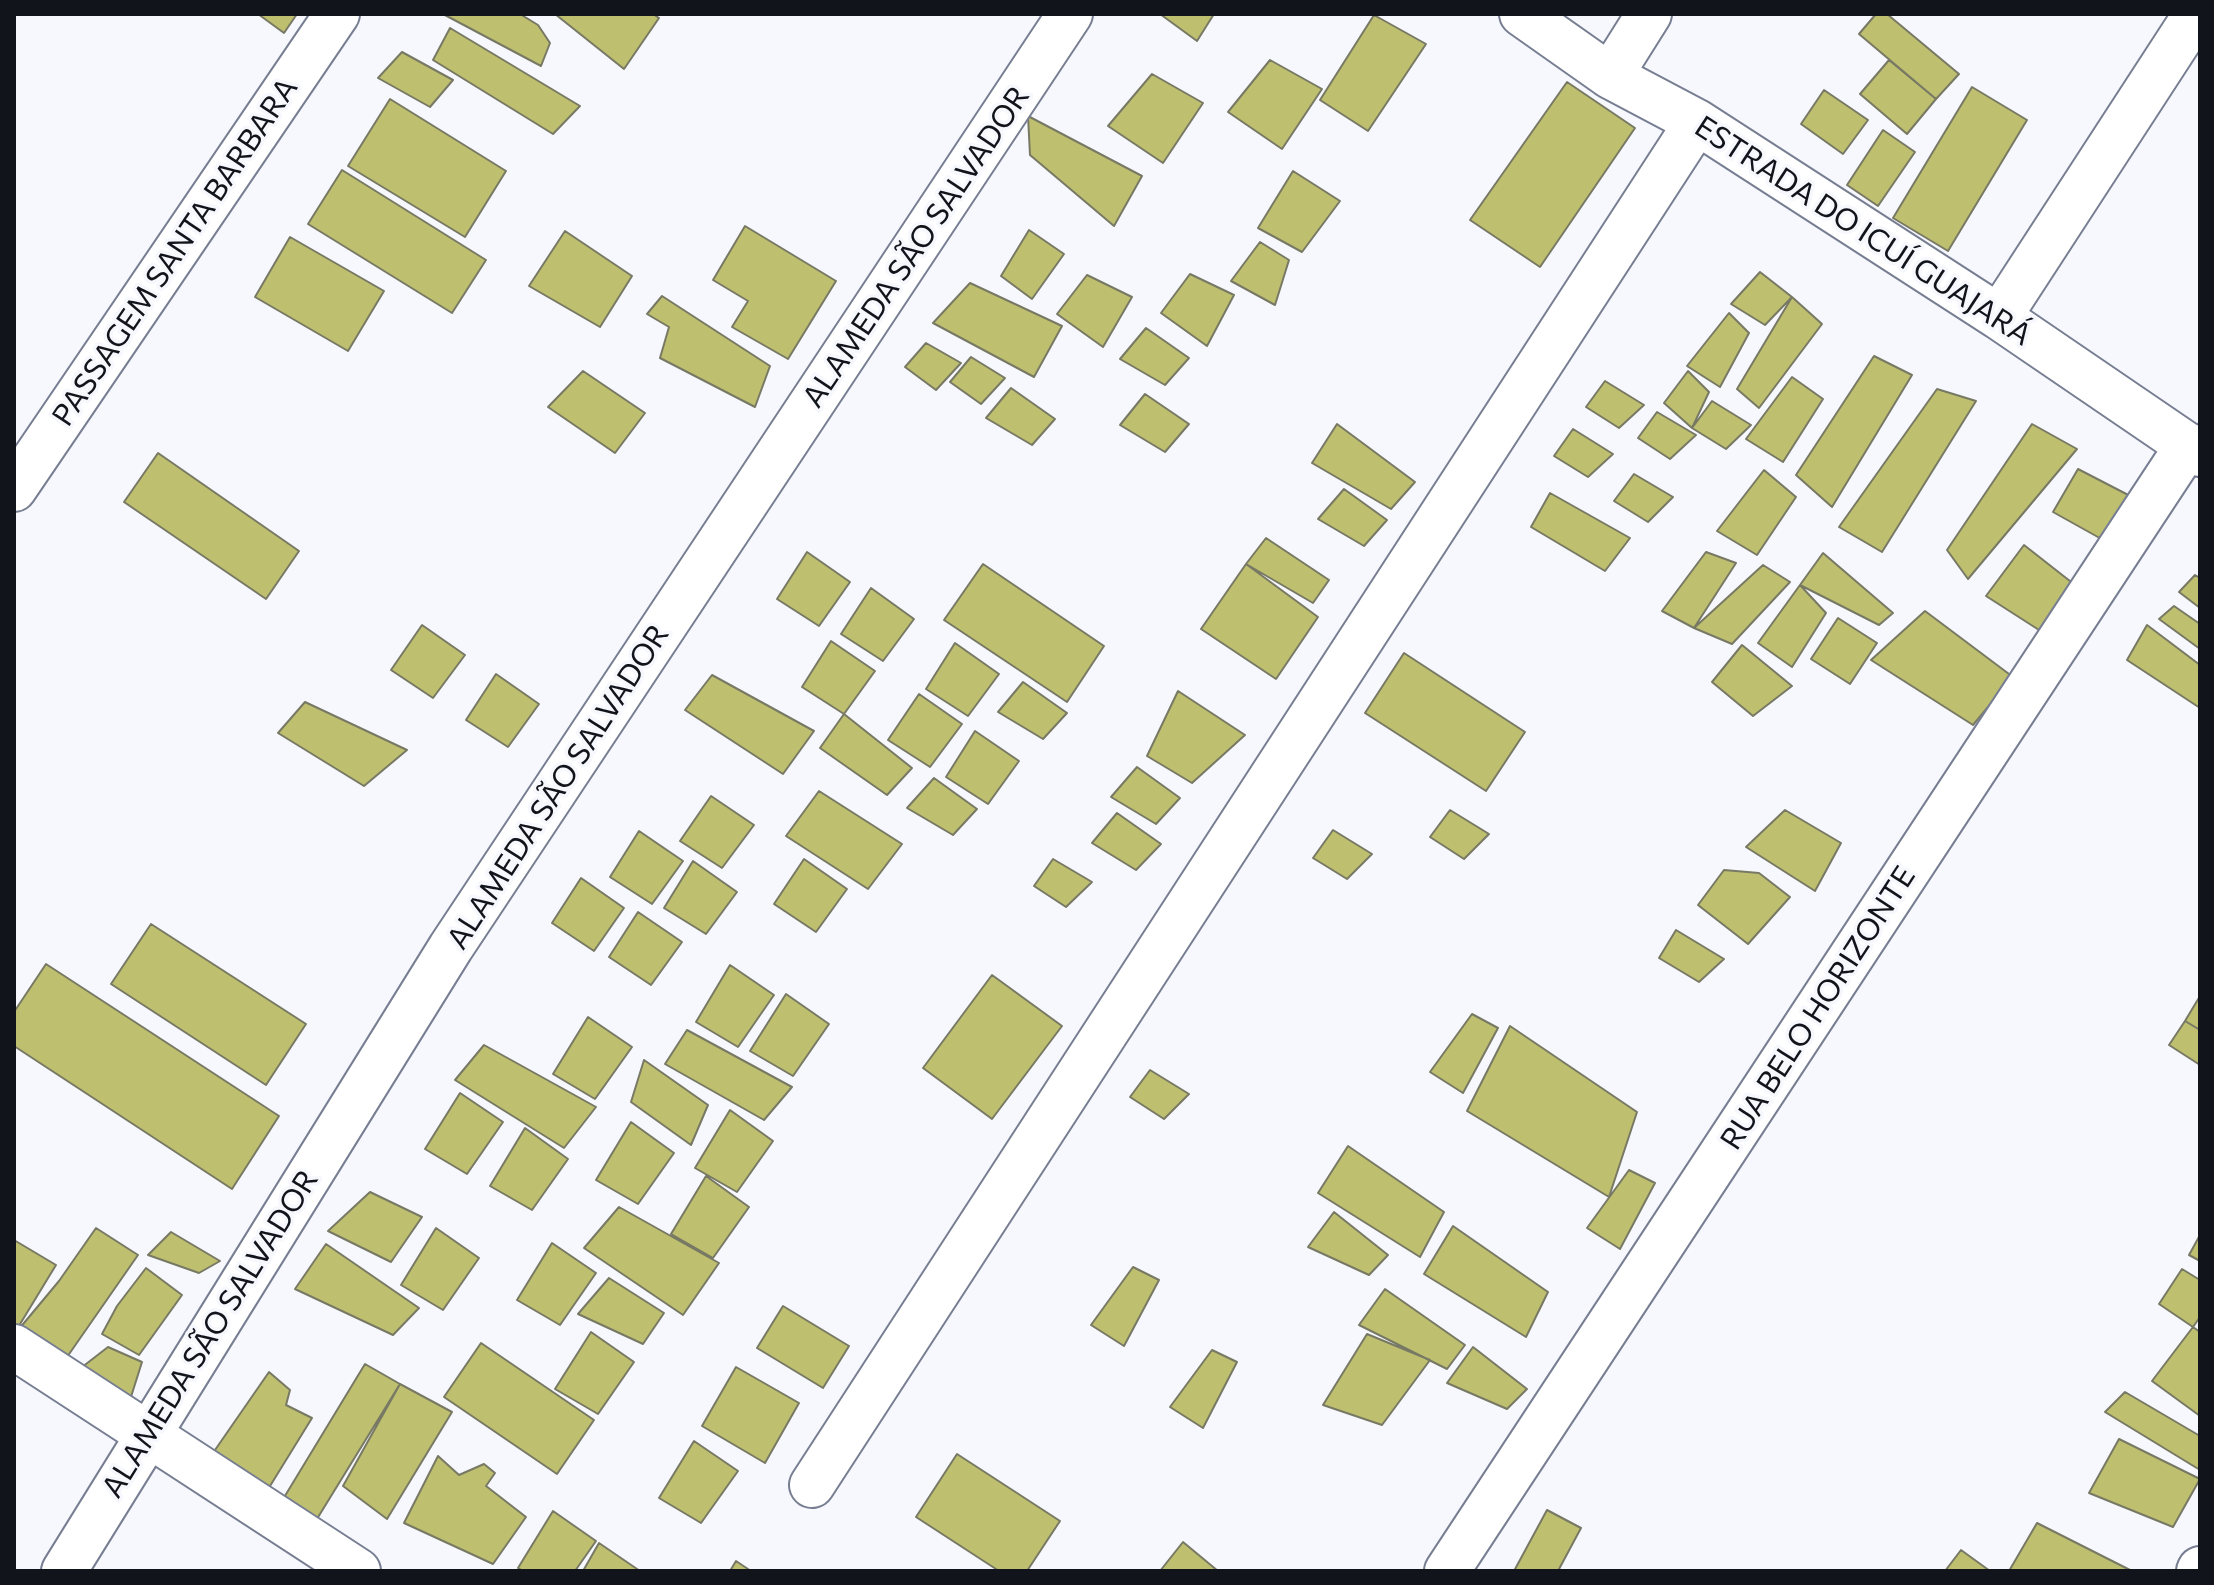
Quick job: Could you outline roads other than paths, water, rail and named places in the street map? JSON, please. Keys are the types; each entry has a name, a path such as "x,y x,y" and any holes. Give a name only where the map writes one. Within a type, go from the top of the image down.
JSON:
{"street":[{"name":"PASSAGEM SANTA BARBARA","path":"14,489 337,14"},
{"name":"ALAMEDA SÃO SALVADOR","path":"64,1571 451,947 1070,14"},
{"name":"ESTRADA DO ICUÍ GUAJARÁ","path":"1522,14 1610,76 1697,122 1999,317 2194,450"},
{"path":"1610,76 1649,14"},
{"path":"1999,317 2196,14"},
{"path":"812,1485 1697,122"},
{"name":"RUA BELO HORIZONTE","path":"1447,1571 2194,450"},
{"path":"14,1347 358,1571"}]}
